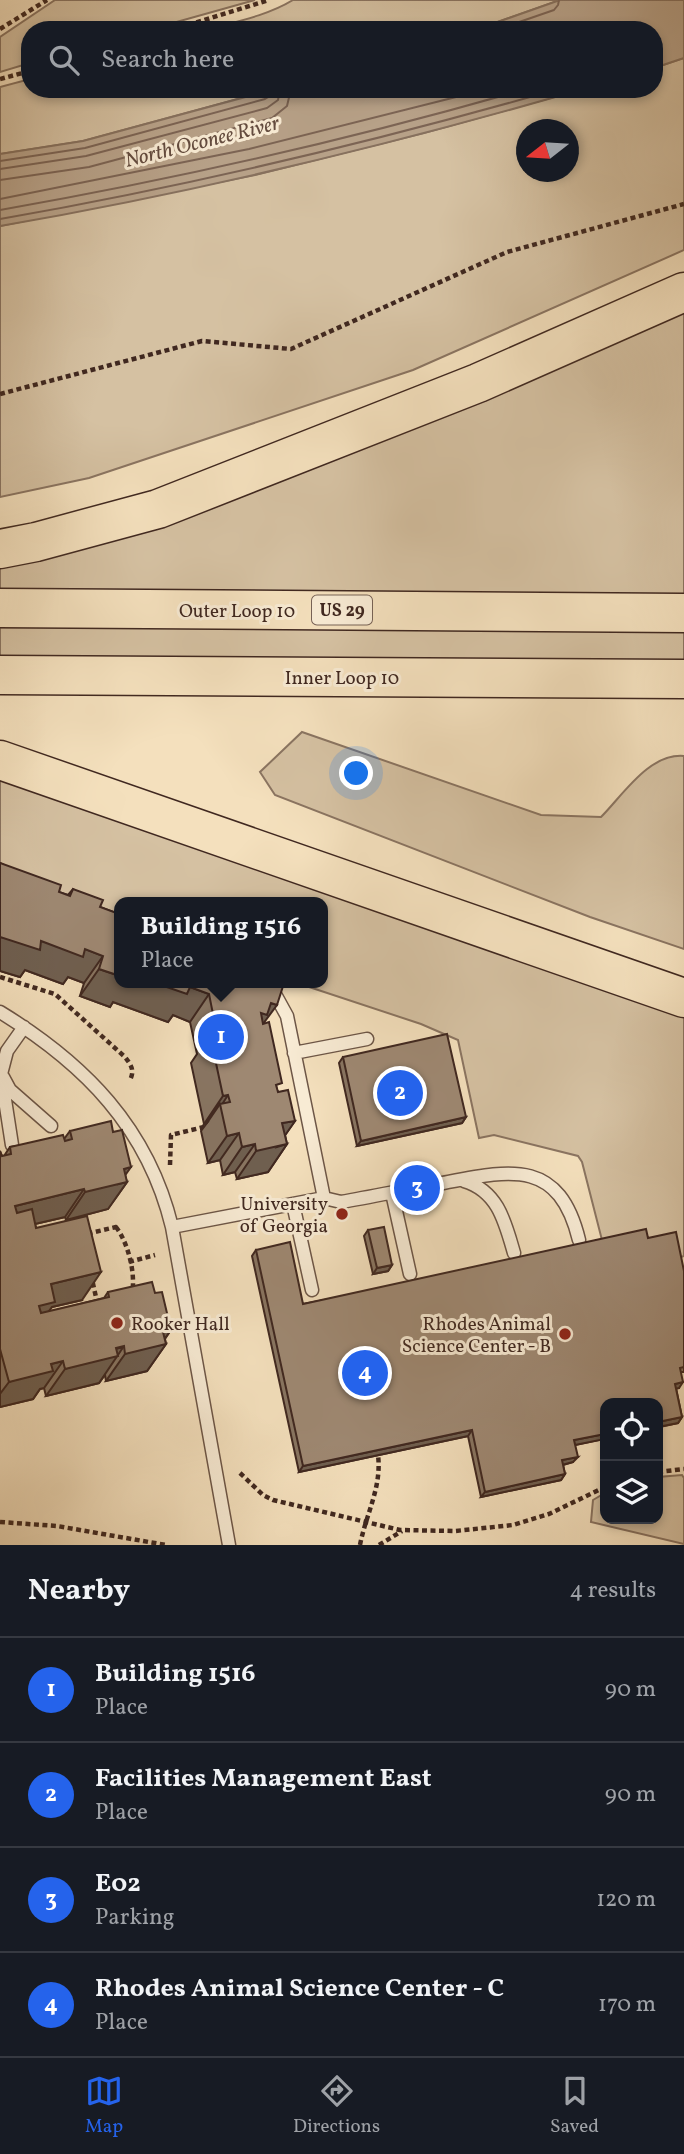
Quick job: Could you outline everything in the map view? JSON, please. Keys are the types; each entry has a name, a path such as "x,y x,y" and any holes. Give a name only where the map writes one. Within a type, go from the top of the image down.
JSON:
{"highway":[{"path":"0,549 158,509 478,383 684,292"},
{"name":"Outer Loop 10","path":"0,608 684,613"},
{"name":"Inner Loop 10","path":"0,675 684,679"},
{"path":"0,760 684,998"}],"lane":[{"path":"268,988 284,1009 324,1198"},
{"path":"0,1012 88,1076 133,1132 164,1195 229,1545"},
{"path":"12,1145 1,1074 7,1051 24,1027"},
{"path":"294,1053 367,1039"},
{"path":"1,1074 10,1090 51,1126"},
{"path":"172,1227 324,1198 341,1202 502,1172 521,1174 544,1182 566,1203 574,1219 579,1240"},
{"path":"460,1180 479,1185 488,1194 507,1227 514,1253"},
{"path":"392,1193 410,1274"},
{"path":"293,1204 312,1290"}],"path":[{"path":"0,29 47,0"},
{"path":"201,21 268,0"},
{"path":"0,79 21,73"},
{"path":"0,394 202,341 292,349 507,251 684,204"},
{"path":"0,977 55,994 125,1057 132,1067 130,1080"},
{"path":"172,1173 171,1135 210,1125"},
{"path":"69,1238 116,1227 124,1241 129,1262 133,1290 131,1298 85,1309"},
{"path":"82,1235 98,1306"},
{"path":"76,1256 86,1254"},
{"path":"129,1262 155,1255"},
{"path":"84,1289 94,1287"},
{"path":"360,1545 364,1523 378,1484 378,1455"},
{"path":"663,1471 684,1469"},
{"path":"240,1473 263,1495 273,1500 403,1530 455,1531 513,1525 549,1514 600,1489"},
{"path":"0,1522 57,1527 166,1545"},
{"path":"379,1545 403,1530"}],"shaded area":[{"path":"55,0 255,0 180,21 24,21"},
{"path":"293,0 560,0 500,21 236,21 283,6"},
{"path":"21,23 21,66 0,72 0,37"},
{"path":"684,58 684,250 413,370 89,478 0,497 0,226 255,175 550,98 663,98 663,65"},
{"path":"21,81 21,98 242,98 83,141 0,154 0,87"},
{"path":"684,310 684,596 0,592 0,562"},
{"path":"0,627 684,631 684,665 0,659"},
{"path":"302,732 541,815 601,817 648,768 671,757 684,756 684,949 590,917 275,795 260,772"},
{"path":"0,766 684,1013 684,1256 676,1259 603,1244 582,1162 578,1156 494,1135 479,1138 458,1040 421,1024 312,988 328,988 328,897 114,897 114,917 0,877"},
{"path":"682,1475 684,1478 684,1544 591,1522 593,1500 600,1496 600,1524 663,1524 663,1477"}],"water":[{"path":"560,0 684,0 684,58 663,65 663,21 500,21"},
{"name":"North Oconee River","path":"242,98 551,98 293,166 74,213 0,226 0,154 83,141"}],"building":[{"path":"0,863 61,885 59,892 70,896 73,889 103,900 100,907 114,912 114,974 99,969 103,956 85,949 83,957 41,941 40,950 0,937"},
{"path":"170,988 190,988 187,994"},
{"path":"193,988 282,988 277,1005 271,1003 267,1015 261,1013 263,1024 269,1022 282,1083 276,1085 278,1092 288,1090 295,1121 282,1123 287,1144 256,1151 255,1144 242,1147 239,1133 227,1136 220,1104 230,1102 228,1095 223,1096 210,1035 217,1034 209,994"},
{"path":"447,1034 466,1117 361,1141 343,1057"},
{"path":"111,1121 113,1132 122,1130 131,1167 124,1169 127,1182 85,1192 84,1189 15,1206 17,1213 32,1209 36,1228 87,1216 101,1272 51,1284 55,1302 39,1306 41,1313 109,1297 108,1292 152,1282 155,1293 162,1292 171,1330 163,1332 166,1344 125,1354 124,1346 116,1348 118,1356 65,1369 63,1361 51,1364 53,1371 9,1382 0,1349 0,1151 2,1156 11,1154 10,1147 63,1135 65,1141 72,1139 70,1131"},
{"path":"384,1227 392,1265 377,1268 368,1230"},
{"path":"646,1229 648,1238 676,1232 684,1271 684,1367 680,1368 683,1382 675,1384 682,1417 663,1421 663,1398 600,1398 600,1435 574,1440 578,1457 562,1460 565,1474 485,1492 472,1430 303,1466 256,1250 290,1242 303,1304"}],"place":[{"name":"Building 1516","path":"221,1037"},
{"name":"Facilities Management East","path":"400,1093"},
{"name":"E02","path":"417,1188"},
{"name":"University of Georgia","path":"342,1214"},
{"name":"Rooker Hall","path":"117,1323"},
{"name":"Rhodes Animal Science Center - B","path":"565,1334"},
{"name":"Rhodes Animal Science Center - C","path":"365,1373"}]}
